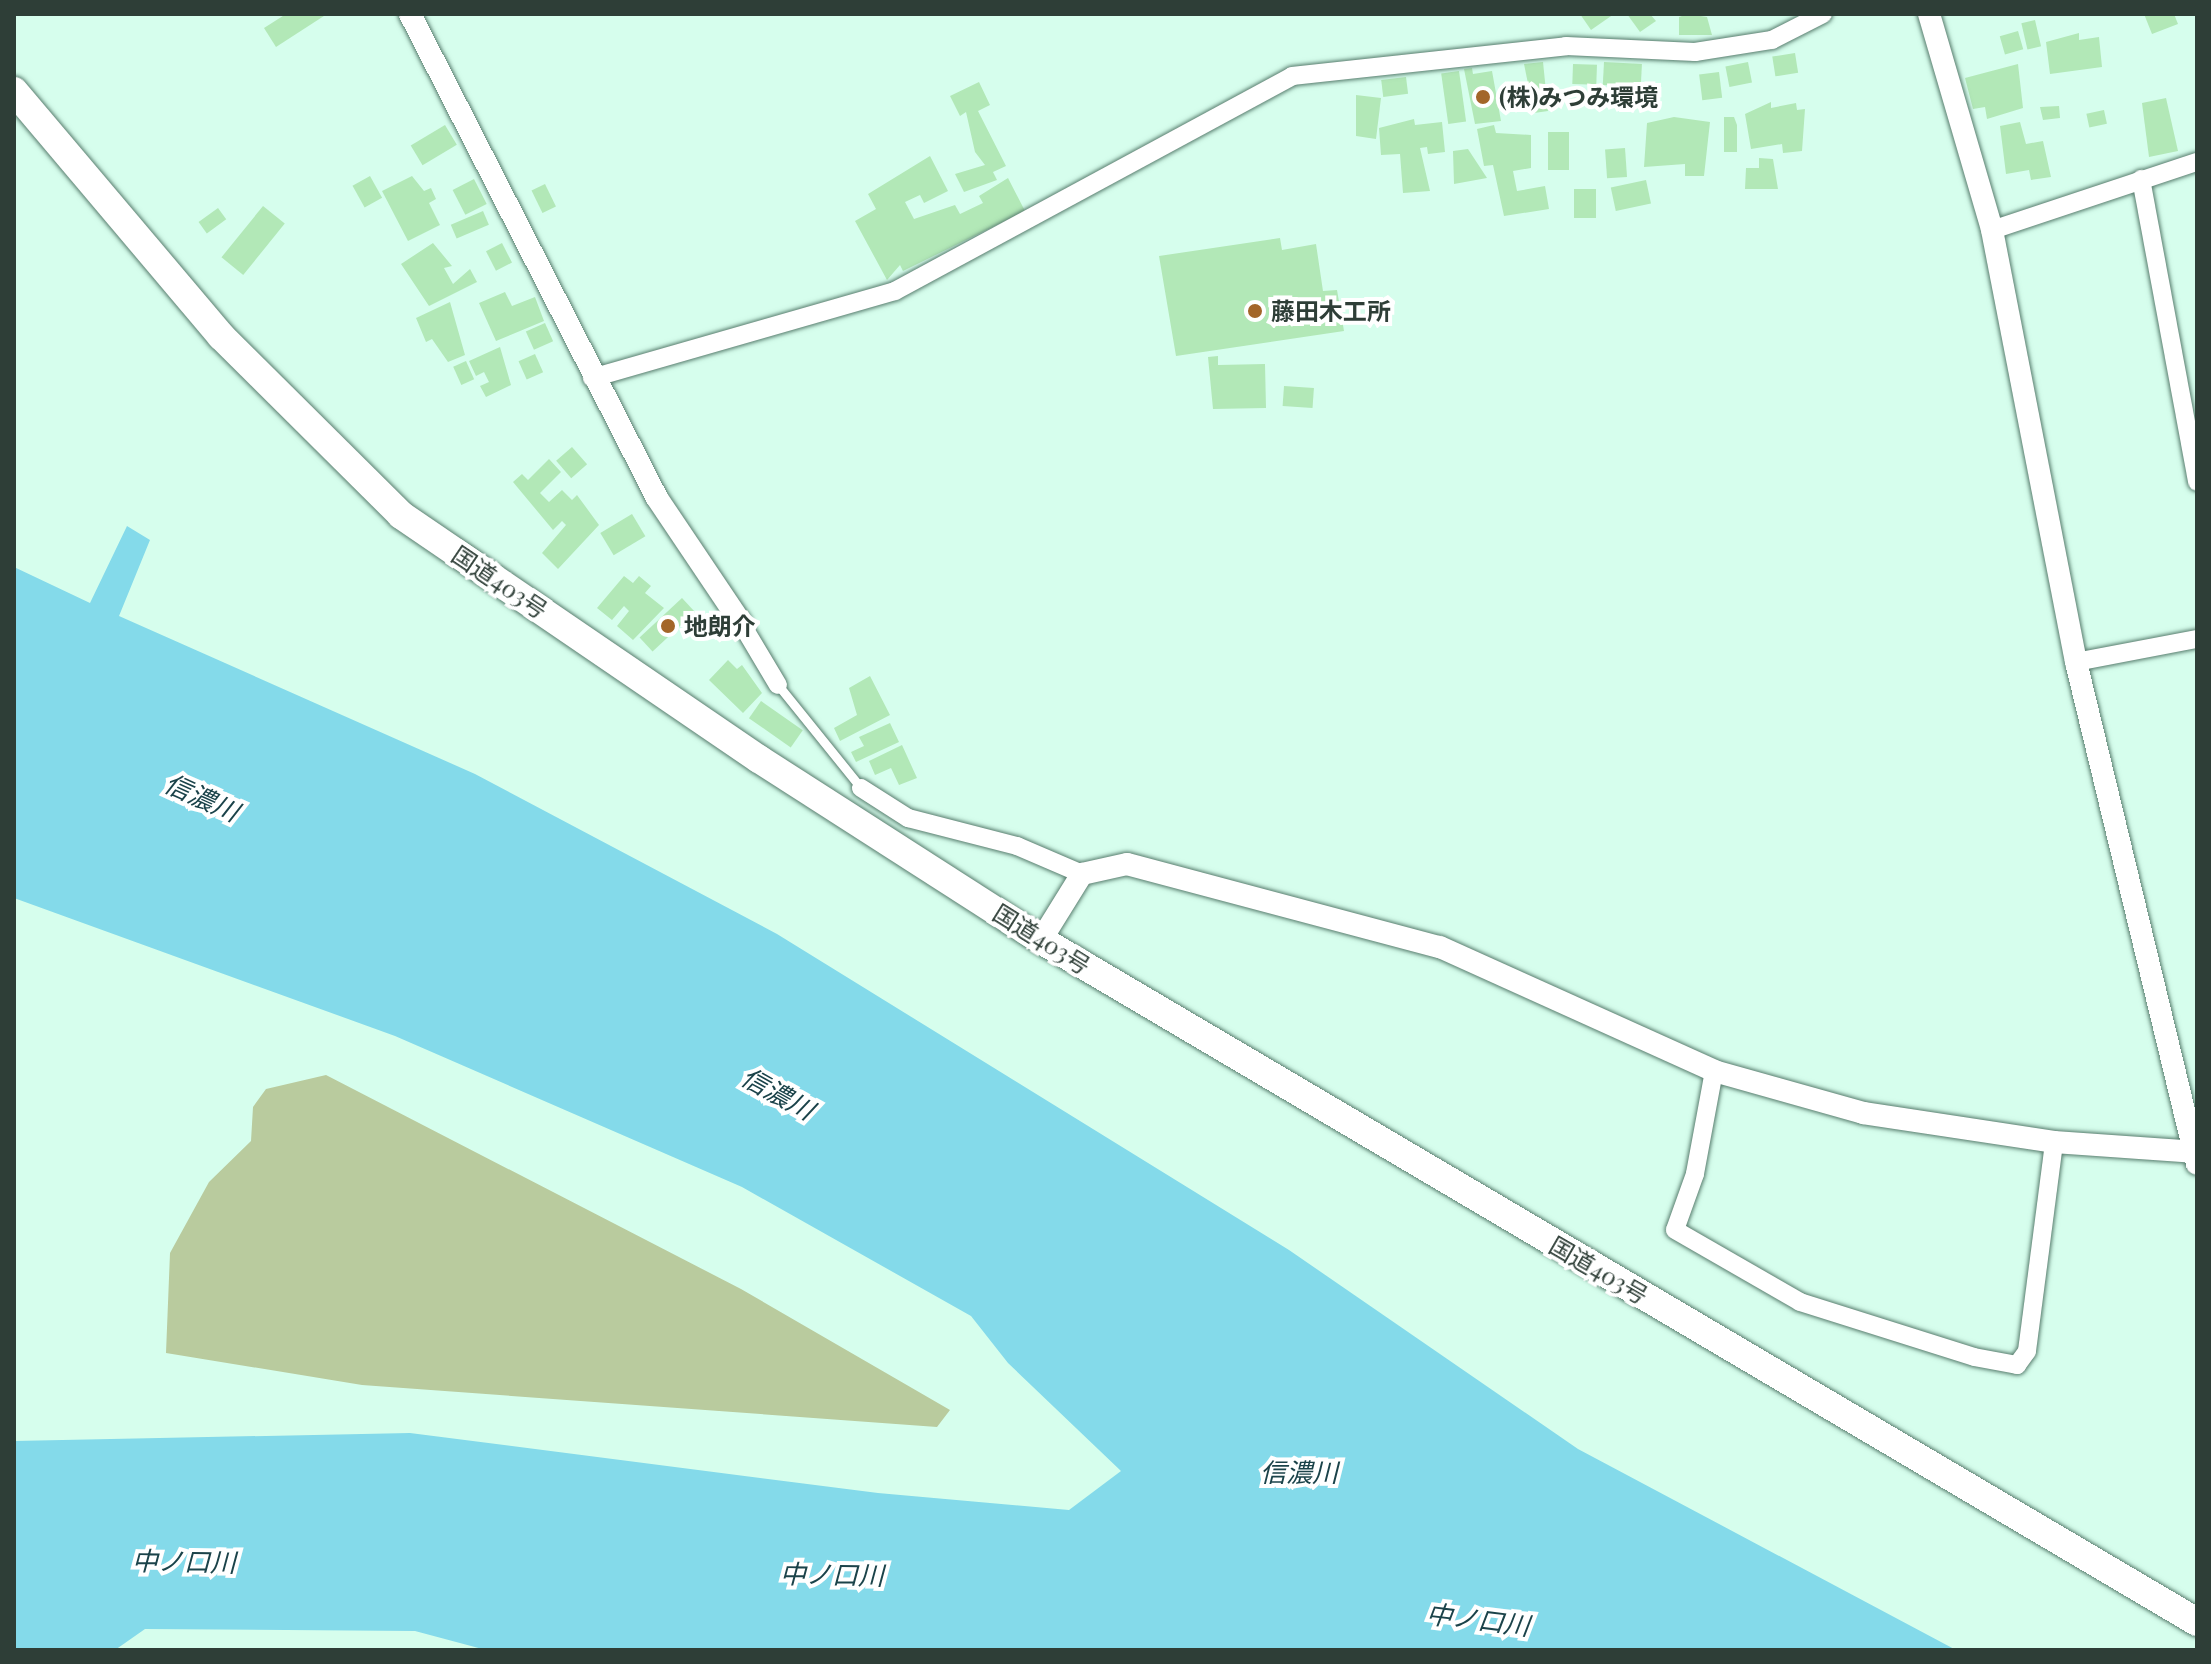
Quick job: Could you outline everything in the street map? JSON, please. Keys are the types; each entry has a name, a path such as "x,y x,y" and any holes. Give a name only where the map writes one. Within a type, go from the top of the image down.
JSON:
{"highway":[{"name":"国道403号","path":"14,91 221,336 401,515 759,759 1041,940 2197,1622"}],"street":[{"path":"410,14 592,378 657,498 741,623 778,685"},
{"path":"592,378 895,291 1292,76 1566,46 1695,52 1772,40 1823,14"},
{"path":"861,788 908,818 1017,846 1082,874 1127,864 1440,947 1714,1071 1863,1113 2054,1142 2195,1156 2076,662 1992,230 1929,14"},
{"path":"1992,230 2197,162"},
{"path":"2141,179 2197,482"},
{"path":"2076,662 2197,639"},
{"path":"1041,940 1082,874"},
{"path":"1714,1071 1695,1174 1675,1230 1800,1302 1974,1357 2017,1365 2027,1351 2054,1142"}],"lane":[{"path":"778,685 861,788"}],"green space":[{"path":"326,1075 741,1289 950,1410 937,1427 362,1385 166,1353 170,1253 209,1182 251,1141 253,1107 266,1089"}],"water":[{"name":"信濃川","path":"127,526 150,540 119,616 475,774 777,934 1289,1250 1578,1449 1956,1650 486,1650 415,1631 145,1629 115,1650 14,1650 14,1441 410,1433 878,1493 1069,1510 1121,1471 1008,1363 971,1316 742,1187 395,1036 14,898 14,567 90,603"}],"building":[{"path":"286,14 327,14 276,47 264,28"},
{"path":"1580,14 1614,14 1591,30"},
{"path":"1627,14 1650,14 1656,21 1640,32"},
{"path":"1688,14 1707,17 1712,35 1679,35 1679,17"},
{"path":"2144,14 2174,14 2178,24 2152,34"},
{"path":"2035,20 2041,46 2027,49 2021,23"},
{"path":"2018,31 2023,49 2005,55 2000,36"},
{"path":"2079,33 2079,40 2099,37 2102,67 2050,74 2046,42"},
{"path":"1795,53 1798,73 1775,76 1772,57"},
{"path":"1543,62 1548,111 1534,113 1524,64"},
{"path":"1604,62 1642,64 1641,87 1603,85"},
{"path":"1748,62 1752,83 1729,87 1725,66"},
{"path":"1573,64 1597,65 1596,85 1572,84"},
{"path":"2018,64 2023,108 1987,119 1985,107 1973,109 1965,78"},
{"name":"(株)みつみ環境","path":"1472,68 1473,74 1492,71 1501,121 1475,124 1464,69"},
{"path":"1459,71 1466,122 1448,124 1441,74"},
{"path":"1719,72 1722,98 1702,100 1699,74"},
{"path":"1406,77 1408,94 1383,97 1381,80"},
{"path":"979,82 990,105 978,111 1006,166 993,172 997,180 964,192 955,174 985,165 975,152 966,112 960,116 950,96"},
{"path":"1356,95 1381,98 1376,139 1356,136"},
{"path":"2166,98 2178,151 2149,157 2142,103"},
{"path":"1771,102 1771,108 1796,103 1797,110 1805,109 1802,151 1783,153 1782,144 1751,149 1745,114"},
{"path":"2059,106 2060,118 2043,120 2040,107"},
{"path":"2104,110 2107,124 2089,127 2086,114"},
{"path":"1674,117 1710,122 1704,176 1685,176 1685,164 1644,167 1647,123"},
{"path":"1724,117 1734,117 1737,125 1737,152 1724,152"},
{"path":"1414,119 1415,125 1442,122 1445,152 1428,154 1427,147 1420,148 1430,191 1403,193 1400,154 1381,155 1379,128"},
{"path":"2020,122 2026,144 2043,141 2051,177 2031,180 2029,170 2006,174 2000,126"},
{"path":"445,125 457,145 423,165 411,146"},
{"path":"1494,125 1496,133 1531,135 1531,168 1513,171 1517,191 1545,186 1549,209 1504,216 1493,165 1484,166 1477,129"},
{"path":"1548,132 1569,132 1569,170 1548,170"},
{"path":"1625,148 1627,177 1607,178 1605,149"},
{"path":"1468,149 1487,178 1454,184 1453,151"},
{"path":"930,156 948,191 924,203 920,195 905,202 914,219 955,205 960,214 983,203 979,196 1008,178 1025,211 903,271 900,265 887,280 855,221 876,209 868,194"},
{"path":"1759,158 1773,159 1778,189 1745,189 1746,168 1759,168"},
{"path":"370,176 382,198 365,208 353,186"},
{"path":"412,176 424,191 431,188 436,199 429,203 440,225 408,241 382,191"},
{"path":"474,179 487,204 465,215 453,190"},
{"path":"1646,180 1651,203 1616,211 1611,187"},
{"path":"545,184 556,206 542,213 532,191"},
{"path":"1574,189 1596,189 1596,218 1574,218"},
{"path":"263,206 285,224 243,275 221,257"},
{"path":"218,208 226,219 207,233 199,222"},
{"path":"483,211 489,225 457,238 451,225"},
{"name":"藤田木工所","path":"1280,238 1282,250 1316,244 1323,291 1337,290 1344,331 1176,356 1159,256"},
{"path":"433,243 452,266 444,268 453,284 470,269 477,282 429,306 401,264"},
{"path":"502,243 512,263 496,271 486,251"},
{"path":"505,292 512,306 535,297 544,321 496,341 479,303"},
{"path":"450,302 465,355 448,362 432,339 426,342 416,318"},
{"path":"545,323 553,341 534,350 526,332"},
{"path":"500,347 511,385 486,397 480,386 489,382 484,372 476,376 469,361"},
{"path":"535,354 543,372 527,380 519,361"},
{"path":"1218,356 1218,365 1265,364 1266,408 1213,409 1208,357"},
{"path":"466,361 474,379 461,385 453,367"},
{"path":"1284,386 1314,388 1313,408 1283,406"},
{"path":"572,447 587,464 571,478 556,461"},
{"path":"549,459 561,472 540,493 549,502 562,490 572,500 577,495 599,525 558,569 542,553 566,525 562,521 553,530 513,482 522,474 528,480"},
{"path":"632,514 645,536 614,555 600,533"},
{"path":"624,576 633,583 639,576 651,586 645,593 664,608 633,640 617,626 629,611 624,606 612,620 597,608"},
{"name":"地朗介","path":"682,598 695,612 653,651 640,638"},
{"path":"728,660 737,669 742,665 762,693 743,713 709,680"},
{"path":"870,676 890,715 840,741 834,728 857,715 849,688"},
{"path":"761,701 803,730 791,747 749,718"},
{"path":"890,723 899,742 856,762 851,752 864,746 859,737"},
{"path":"902,745 917,778 899,785 891,768 875,775 869,761"}],"place":[{"name":"(株)みつみ環境","path":"1483,97"},
{"name":"藤田木工所","path":"1255,311"},
{"name":"地朗介","path":"668,626"}],"water label":[{"name":"中ノ口川","path":"184,1561"},
{"name":"中ノ口川","path":"832,1574"},
{"name":"中ノ口川","path":"1478,1619"}]}
